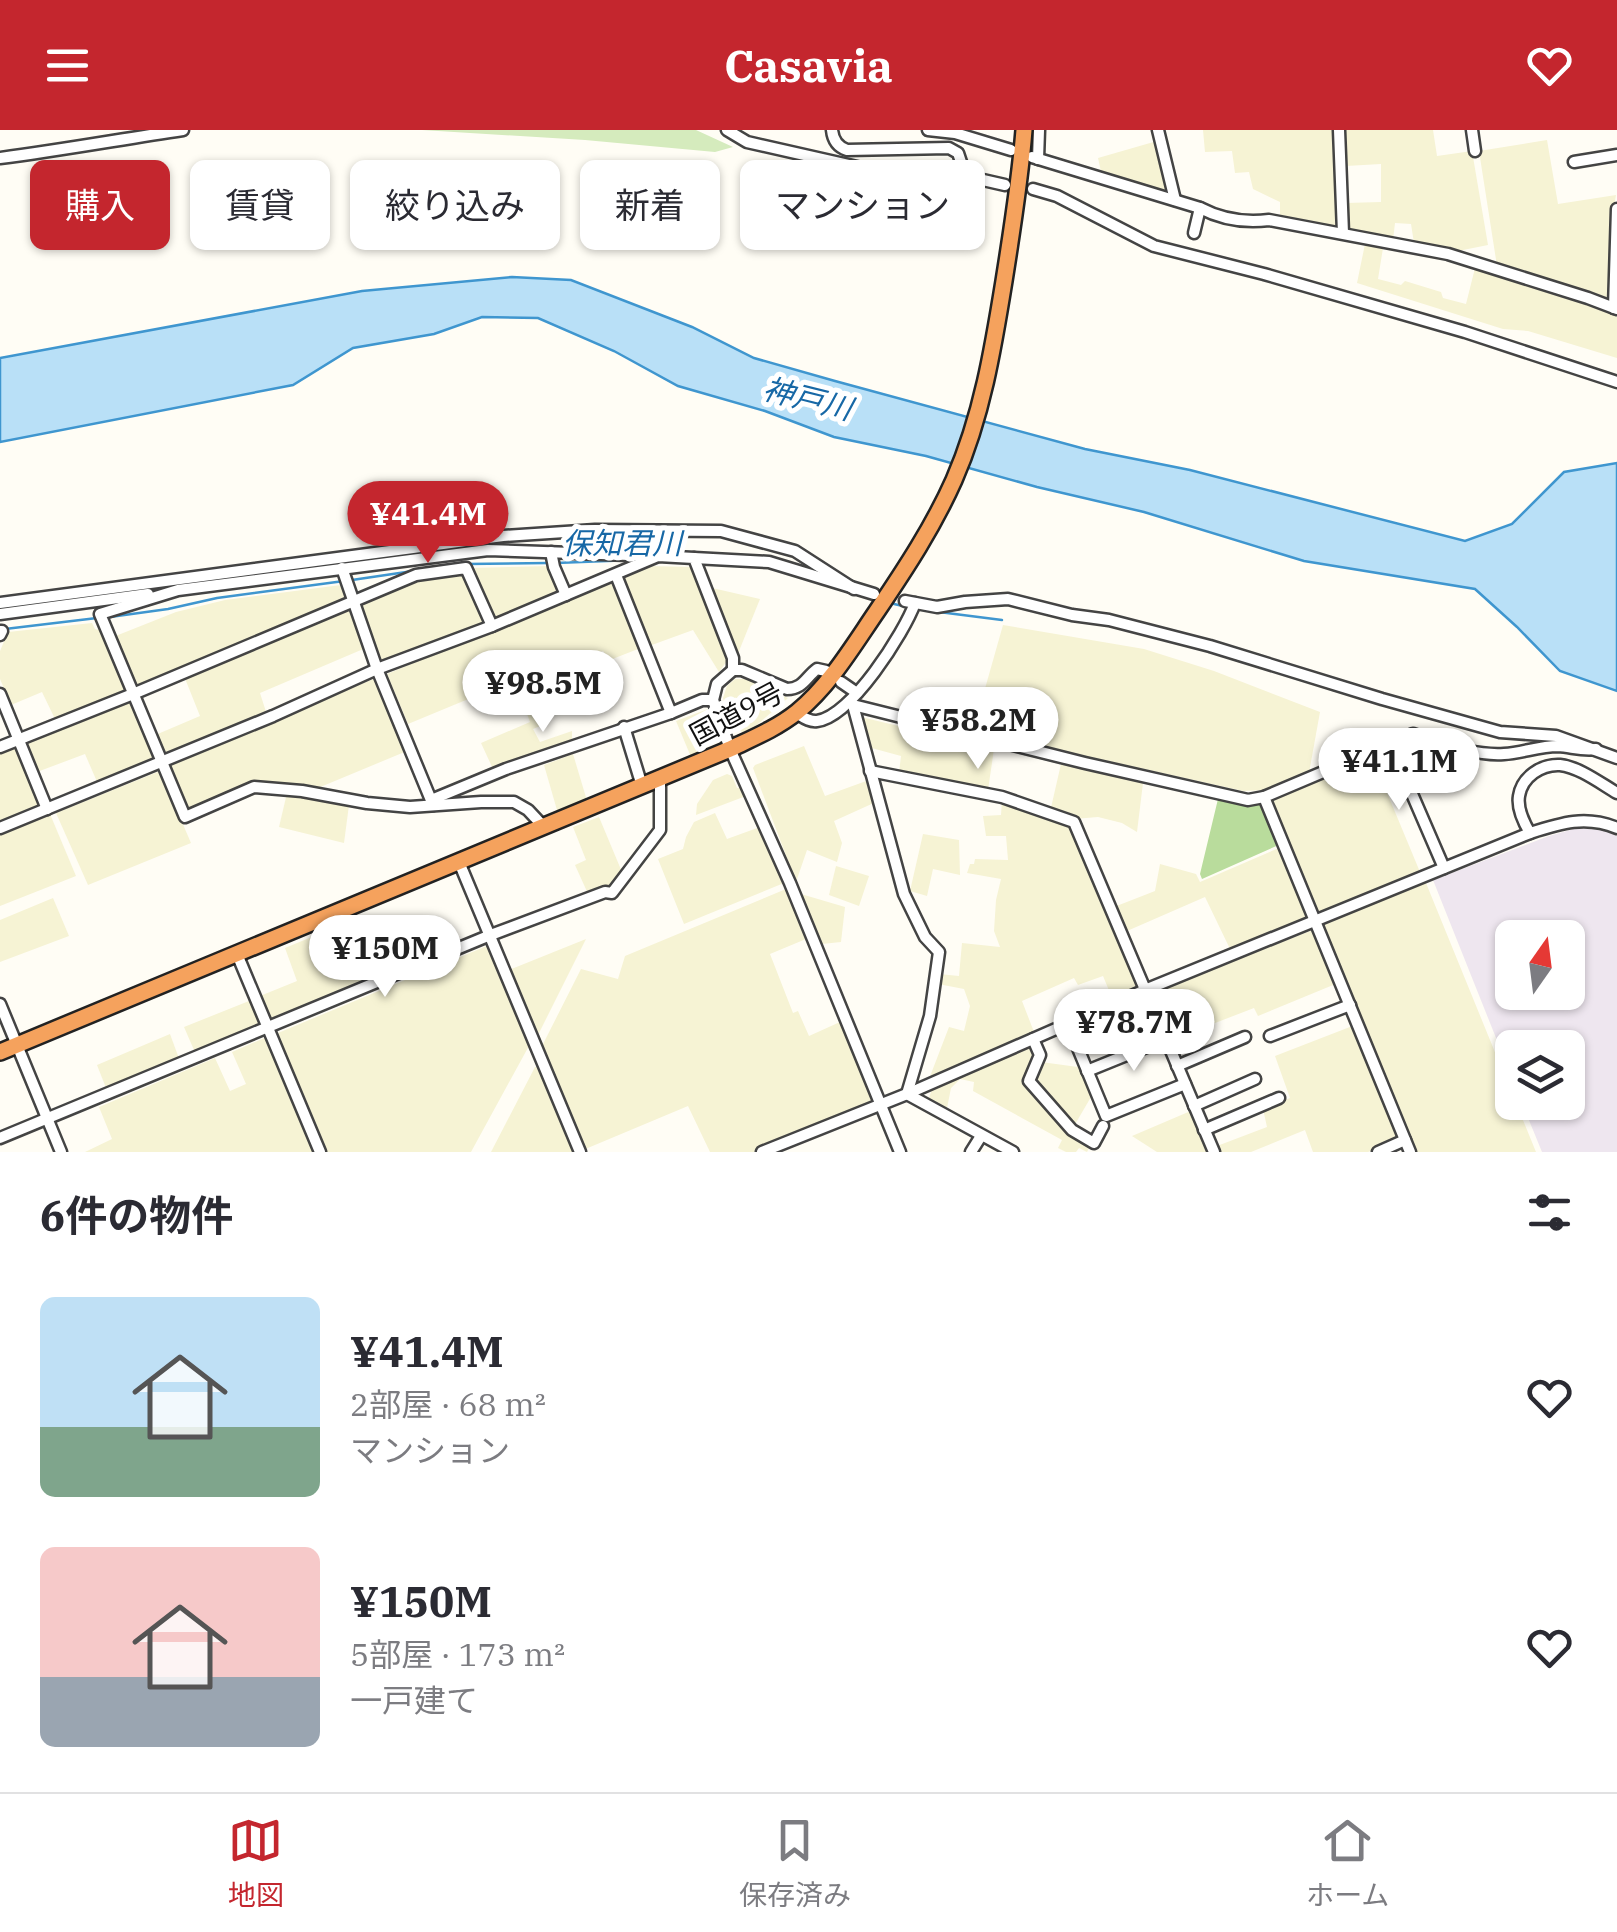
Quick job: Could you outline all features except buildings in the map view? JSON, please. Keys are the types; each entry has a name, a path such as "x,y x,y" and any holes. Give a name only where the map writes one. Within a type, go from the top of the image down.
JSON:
{"highway":[{"name":"国道9号","path":"0,1052 660,779 777,726 796,712 822,688 918,550 956,476 981,404 994,349 1024,130"}],"street":[{"path":"0,158 183,130"},
{"path":"727,130 747,142 830,160"},
{"path":"832,130 836,143 847,150 949,148 958,153 960,160"},
{"path":"928,130 955,133 1010,150"},
{"path":"1040,130 1035,158 1214,215 1254,222 1269,220 1448,254 1616,309 1617,210"},
{"path":"1158,130 1175,200"},
{"path":"1339,130 1343,233"},
{"path":"1472,130 1475,151"},
{"path":"1574,162 1617,154"},
{"path":"985,180 1005,185"},
{"path":"1033,190 1057,196 1154,246 1447,327 1617,382"},
{"path":"1194,233 1200,208"},
{"path":"0,603 503,536 595,530 721,531 795,551 854,589"},
{"path":"0,614 488,550 769,562 874,594"},
{"path":"551,552 566,595"},
{"path":"0,828 658,556"},
{"path":"694,558 733,658 733,670"},
{"path":"342,568 377,669 432,803"},
{"path":"0,747 416,575 466,568 492,626"},
{"path":"616,575 671,713"},
{"path":"178,590 100,614 185,817 254,787 410,807 514,802 528,810 542,826"},
{"path":"796,712 817,721 853,700 908,622 910,602 937,607 1008,599 1210,646 1500,732 1556,736 1617,758"},
{"path":"826,671 817,669 802,686 788,689 733,670 717,684 712,700 900,1152"},
{"path":"841,682 853,700 904,894 938,952 930,1016 907,1094"},
{"path":"0,694 46,809"},
{"path":"432,803 506,769 702,700 712,700"},
{"path":"853,700 1085,763 1248,800 1264,797 1413,734 1472,752 1503,754 1560,746 1583,751 1596,749"},
{"path":"624,728 642,786"},
{"path":"1390,743 1444,868"},
{"path":"1530,833 1518,797 1527,778 1540,768 1558,765 1574,769 1617,792"},
{"path":"870,771 984,792 1074,822 1214,1152"},
{"path":"0,1138 488,936 605,892 612,893 660,830 660,779"},
{"path":"1264,797 1410,1152"},
{"path":"762,1152 788,1147 1145,990 1530,833 1584,820 1617,828"},
{"path":"459,862 580,1152"},
{"path":"237,954 320,1152"},
{"path":"0,1004 60,1152"},
{"path":"1270,1036 1350,1004"},
{"path":"1068,1024 1106,1116 1185,1084"},
{"path":"1177,1066 1244,1037"},
{"path":"1033,1039 1040,1056 1029,1081 1091,1147 1103,1126"},
{"path":"1087,1071 1166,1039"},
{"path":"1194,1106 1255,1079"},
{"path":"907,1094 1012,1152"},
{"path":"1204,1130 1280,1098"},
{"path":"971,1152 981,1136"},
{"path":"1378,1152 1405,1140"}],"shaded area":[{"path":"1203,130 1336,130 1340,230 1280,218 1280,202 1253,189 1249,172 1235,173 1232,151 1205,152"},
{"path":"1342,130 1433,130 1437,156 1472,151 1488,245 1453,252 1414,243 1411,224 1395,223 1393,240 1346,231 1346,203 1381,202 1381,164 1346,166"},
{"path":"1547,140 1558,204 1616,195 1612,305 1497,266 1479,151"},
{"path":"1157,141 1169,190 1165,195 1102,176 1098,158"},
{"path":"1365,244 1383,248 1378,279 1401,285 1405,281 1441,292 1443,298 1466,304 1475,268 1617,317 1617,358 1528,331 1503,329 1357,283"},
{"path":"551,566 561,592 493,620 470,568"},
{"path":"646,566 694,567 729,658 719,672 693,630 649,646 621,577"},
{"path":"465,571 488,624 383,666 357,603 417,577"},
{"path":"612,580 643,647 610,660 603,651 559,669 566,684 538,695 550,722 533,729 540,742 572,731 572,742 493,769 481,743 530,722 514,680 408,724 387,674"},
{"path":"341,585 348,598 135,690 113,637 176,612 225,600"},
{"path":"708,587 760,599 737,656"},
{"path":"350,606 368,647 260,693 267,715 162,756 153,736 200,716 184,676"},
{"path":"92,623 95,629 104,631 129,692 56,721 42,692 11,705 0,679 0,651 8,632"},
{"path":"1003,625 1144,649 1320,712 1309,773 1266,790 1243,791 973,731"},
{"path":"376,678 407,751 318,788 253,784 186,812 165,765"},
{"path":"735,679 746,679 788,698 750,731 742,732 728,716 723,698 727,686"},
{"path":"132,699 156,760 98,784 85,754 37,772 24,741"},
{"path":"708,709 718,737 691,757 676,721"},
{"path":"861,717 994,749 988,790 899,773 901,756 868,747"},
{"path":"16,744 41,804 0,824 0,750"},
{"path":"804,746 825,796 869,780 876,802 834,821 842,843 837,862 807,850 796,882 753,768"},
{"path":"573,754 588,804 559,817 544,765"},
{"path":"1373,759 1420,872 1317,914 1269,801"},
{"path":"1061,764 1143,783 1137,832 1122,823 1098,817 1074,819 1050,812"},
{"path":"160,771 191,843 88,885 56,813"},
{"path":"727,774 746,796 696,815 697,804 713,780"},
{"path":"287,793 349,805 344,843 279,827"},
{"path":"1002,800 1072,825 1139,983 1138,989 1113,1000 1103,976 1078,985 1074,978 1022,1001 1034,1032 929,1079 949,1027 964,1031 970,1006 964,989 938,984 939,974 959,976 962,943 1000,947 994,931 1001,879 967,873 975,859 1008,860 1006,836 986,836 983,816 1001,815"},
{"path":"715,813 727,839 760,827 784,883 684,924 658,859 683,849 694,822"},
{"path":"50,814 76,876 0,906 0,834"},
{"path":"599,817 622,872 607,890 589,896 575,865 586,860 573,827"},
{"path":"1577,828 1603,830 1617,836 1617,1152 1542,1152 1529,1120 1585,1120 1585,1030 1495,1030 1495,1035 1433,880"},
{"path":"923,834 959,840 960,875 933,869 927,896 910,891"},
{"path":"1281,847 1311,917 1231,951 1205,897 1127,931 1114,907 1155,891 1160,864 1196,874 1200,882"},
{"path":"836,866 869,876 859,906 829,895"},
{"path":"1426,883 1495,1052 1495,1120 1523,1120 1536,1152 1415,1152 1322,925"},
{"path":"786,889 806,939 770,954 793,1013 798,1011 809,1036 840,1022 872,1101 754,1152 710,1152 688,1106 583,1150 540,1050 581,969 618,979 625,956"},
{"path":"801,894 845,907 841,942 822,944"},
{"path":"53,898 69,936 0,962 0,920"},
{"path":"1317,931 1338,983 1258,1016 1254,1008 1171,1040 1151,993"},
{"path":"314,936 327,967 360,955 371,986 272,1024 260,996 297,981 285,948"},
{"path":"586,939 536,1039 509,970"},
{"path":"489,945 530,1044 471,1152 324,1152 276,1037 278,1033"},
{"path":"254,999 266,1029 197,1057 184,1027"},
{"path":"1355,1025 1401,1139 1368,1152 1313,1152 1305,1130 1251,1152 1219,1152 1217,1146 1267,1127 1263,1109 1290,1098 1275,1056"},
{"path":"170,1034 181,1064 108,1093 97,1065"},
{"path":"269,1036 317,1152 85,1152 112,1139 99,1107 215,1058 230,1091 246,1084 232,1052"},
{"path":"1032,1044 1037,1056 1025,1082 1091,1144 1087,1152 1058,1148 1062,1140 973,1091 974,1082 960,1079 951,1088 947,1108 929,1098 933,1086"},
{"path":"1041,1062 1078,1067 1091,1097 1074,1126 1032,1080"},
{"path":"535,1067 539,1067 576,1152 491,1152"},
{"path":"1193,1110 1210,1152 1157,1152 1132,1136"}],"green space":[{"path":"422,130 696,130 733,147 715,152"},
{"path":"1218,799 1247,804 1261,801 1281,844 1202,879 1200,874"}],"water":[{"name":"神戸川","path":"512,277 571,280 692,327 754,358 835,381 1085,449 1190,470 1465,541 1512,524 1564,472 1617,463 1617,691 1560,671 1475,589 1304,561 1144,512 926,456 834,437 765,411 678,386 614,351 538,318 482,317 434,334 353,348 293,385 0,442 0,358 362,291"}],"waterway":[{"name":"保知君川","path":"556,563 633,560"},
{"name":"保知君川","path":"466,564 548,563"},
{"name":"保知君川","path":"352,580 413,571"},
{"name":"保知君川","path":"110,617 344,581"},
{"name":"保知君川","path":"837,588 877,600"},
{"name":"保知君川","path":"890,603 911,608"},
{"name":"保知君川","path":"939,612 1002,620"},
{"name":"保知君川","path":"5,629 97,618"}]}
